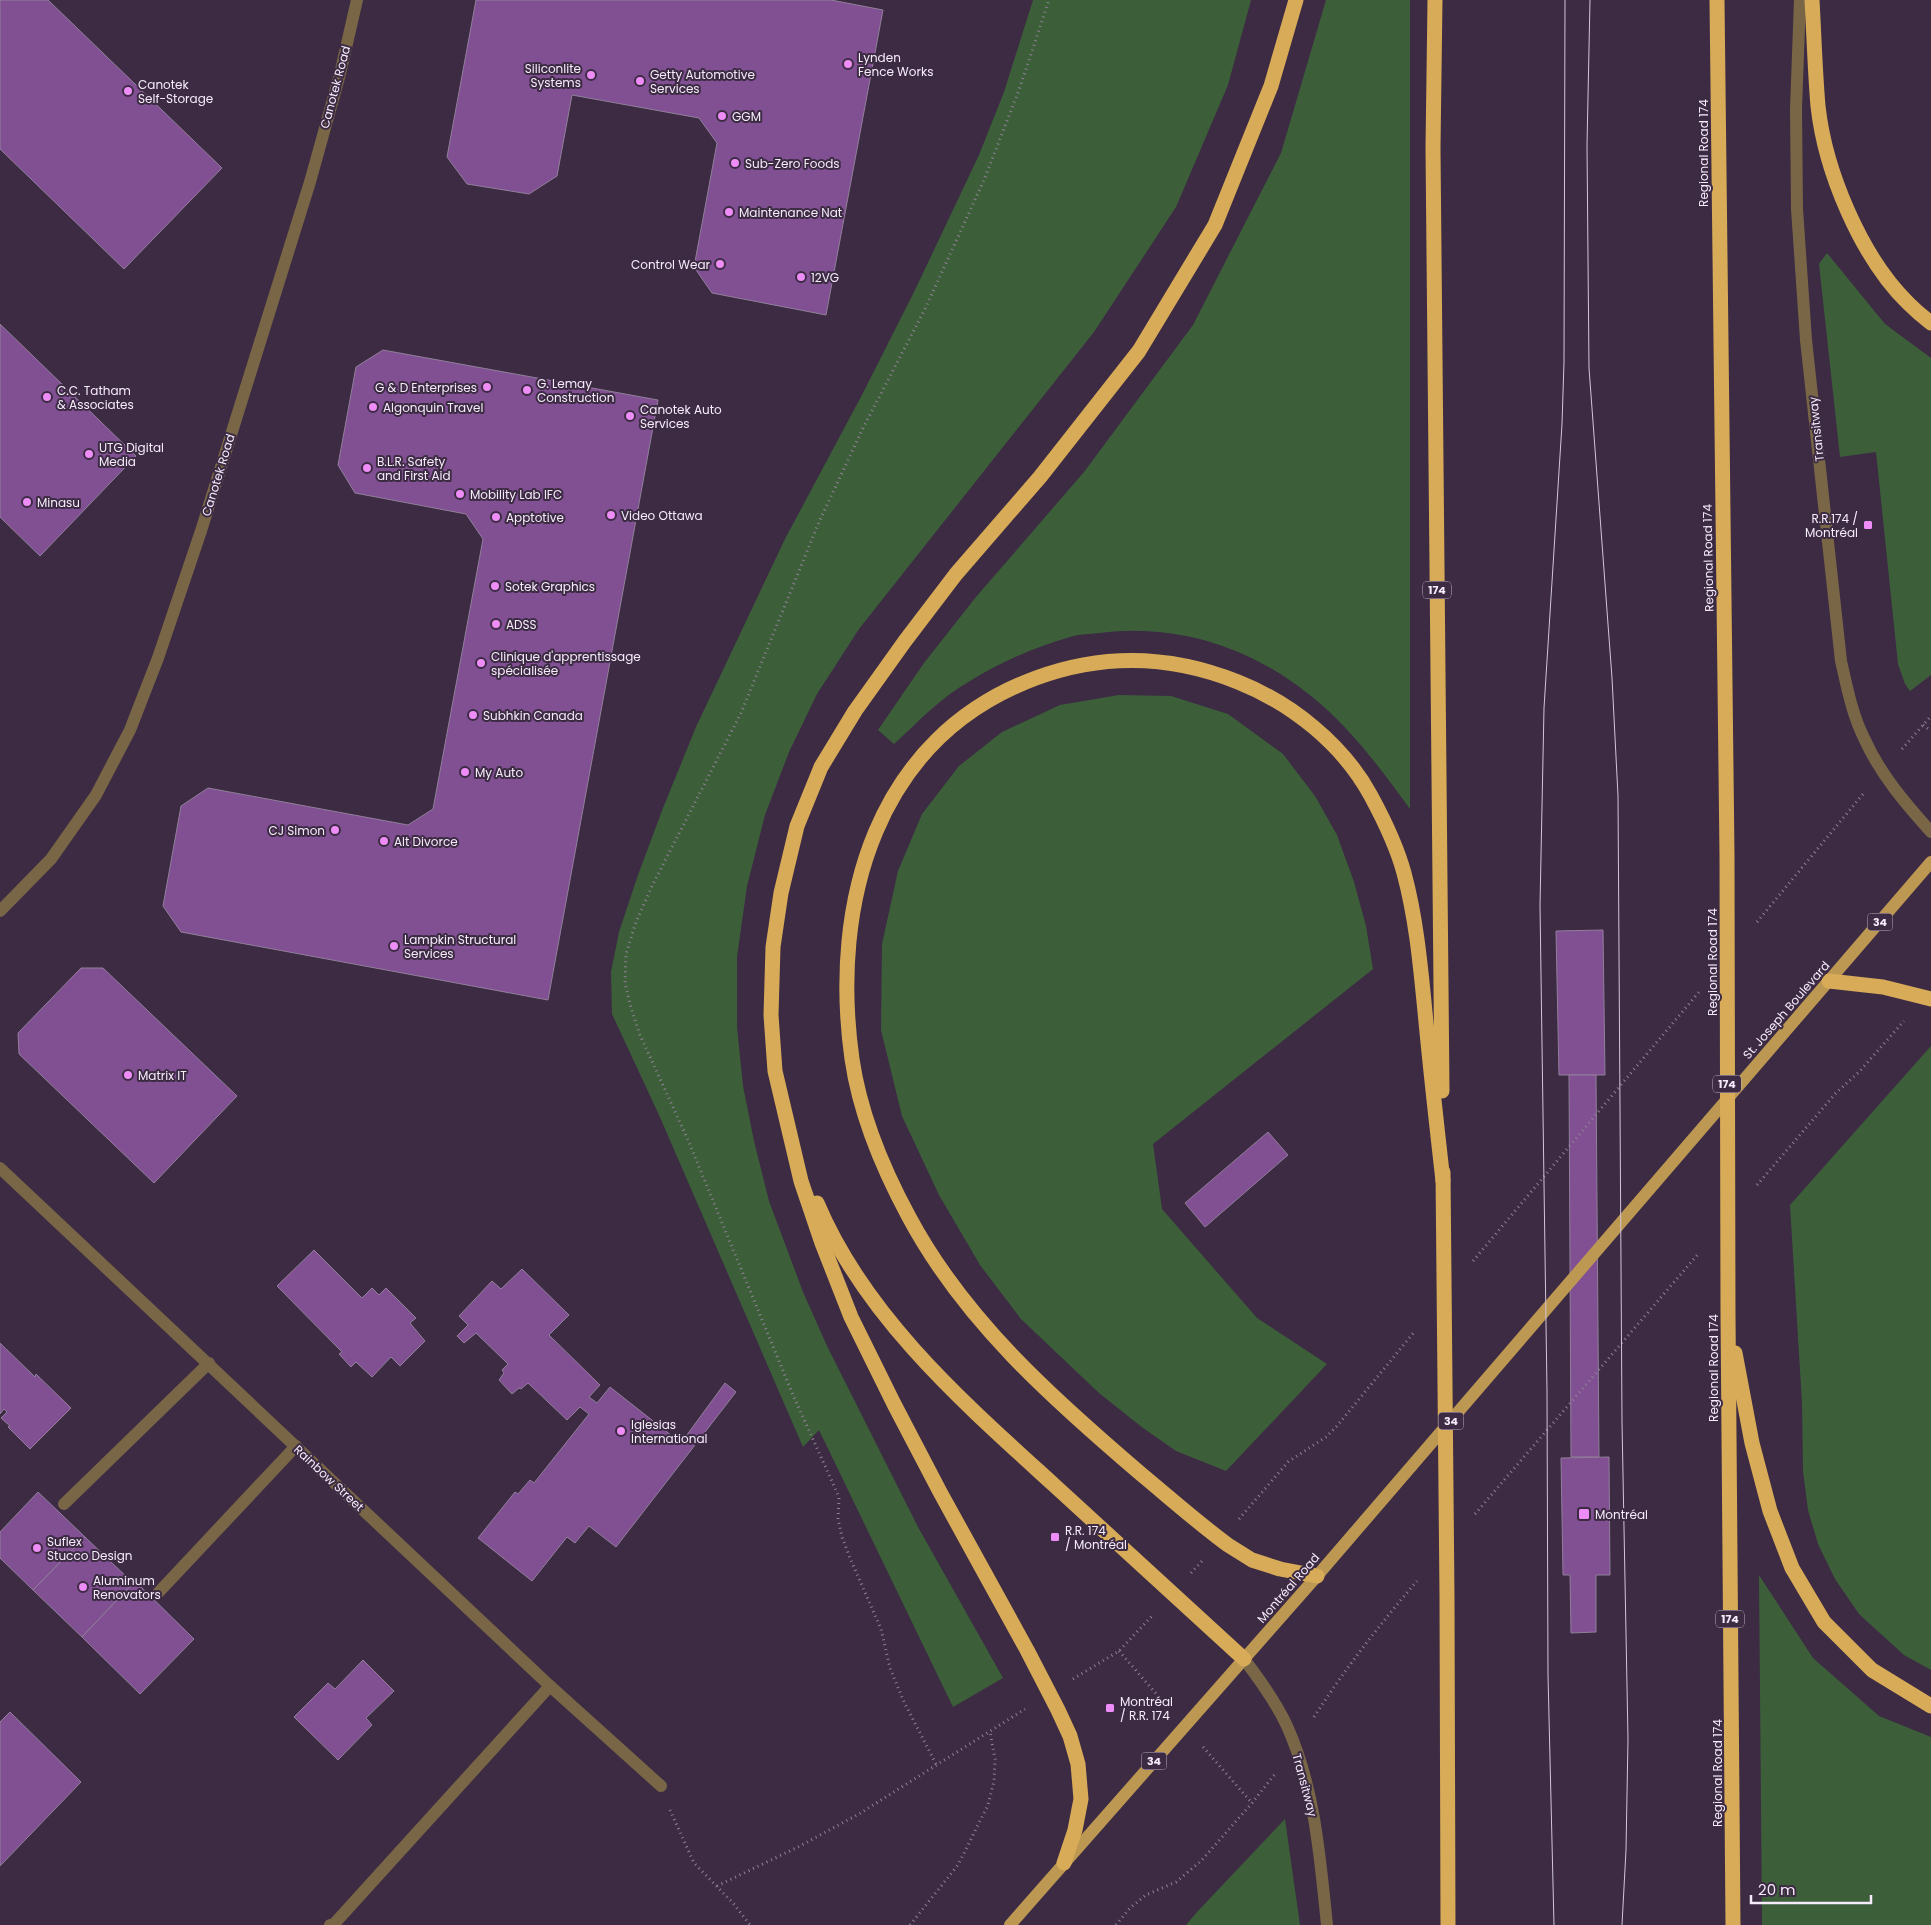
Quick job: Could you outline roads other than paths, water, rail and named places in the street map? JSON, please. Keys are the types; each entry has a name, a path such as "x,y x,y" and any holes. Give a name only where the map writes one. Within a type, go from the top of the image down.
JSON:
{"highway":[{"path":"1064,1863 1075,1830 1081,1799 1078,1764 1070,1736 1050,1694 940,1492 851,1317 822,1243 802,1181 775,1071 771,1015 773,947 780,893 798,826 821,767 855,710 956,574 1040,477 1139,351 1215,225 1270,86 1296,0"},
{"name":"174","path":"1435,0 1433,148 1447,1597 1448,1925"},
{"name":"Regional Road 174","path":"1717,0 1727,855 1728,1314 1733,1925"},
{"path":"1812,0 1818,108 1828,157 1837,186 1863,241 1884,276 1907,303 1931,323"},
{"path":"1317,1576 1280,1569 1252,1560 1228,1546 1094,1433 1036,1379 992,1333 943,1272 911,1220 885,1168 863,1109 852,1061 846,994 848,938 860,878 876,829 900,785 930,746 970,712 1014,686 1059,670 1110,660 1164,661 1211,671 1260,690 1301,717 1338,750 1368,791 1389,833 1404,871 1415,929 1443,1181"},
{"path":"1829,981 1884,987 1931,999"},
{"path":"788,1127 818,1205 837,1244 861,1284 905,1338 939,1377 989,1426 1244,1659"},
{"path":"1728,1314 1752,1443 1770,1511 1792,1568 1824,1622 1872,1670 1931,1706"}],"main road":[{"name":"St. Joseph Boulevard","path":"1585,1266 1931,862"},
{"name":"Montréal Road","path":"1010,1925 1317,1576 1585,1266"}],"street":[{"name":"Canotek Road","path":"0,911 52,859 96,795 130,730 158,658 201,532 310,182 340,74 357,0"},
{"name":"Transitway","path":"1800,0 1796,109 1798,209 1806,340 1840,661 1853,711 1863,738 1874,759 1902,800 1931,832"},
{"name":"Rainbow Street","path":"0,1168 550,1686 660,1786"},
{"path":"64,1504 208,1363"},
{"path":"158,1593 296,1446"},
{"name":"Transitway","path":"1244,1659 1267,1690 1287,1727 1295,1747 1313,1808 1327,1925"},
{"path":"330,1925 334,1924 550,1686"}],"tram line":[{"path":"1554,1925 1548,1675 1547,1392 1540,905 1544,708 1562,424 1564,362 1565,0"},
{"path":"1590,0 1587,145 1589,368 1612,678 1618,796 1622,1422 1628,1739 1626,1850 1622,1925"}],"place":[{"name":"Lynden Fence Works","path":"848,64"},
{"name":"Siliconlite Systems","path":"591,75"},
{"name":"Getty Automotive Services","path":"640,81"},
{"name":"Canotek Self-Storage","path":"128,91"},
{"name":"GGM","path":"722,116"},
{"name":"Sub-Zero Foods","path":"735,163"},
{"name":"Maintenance Nat","path":"729,212"},
{"name":"Control Wear","path":"720,264"},
{"name":"12VG","path":"801,277"},
{"name":"G & D Enterprises","path":"487,387"},
{"name":"G. Lemay Construction","path":"527,390"},
{"name":"C.C. Tatham & Associates","path":"47,397"},
{"name":"Algonquin Travel","path":"373,407"},
{"name":"Canotek Auto Services","path":"630,416"},
{"name":"UTG Digital Media","path":"89,454"},
{"name":"B.L.R. Safety and First Aid","path":"367,468"},
{"name":"Mobility Lab IFC","path":"460,494"},
{"name":"Minasu","path":"27,502"},
{"name":"Video Ottawa","path":"611,515"},
{"name":"Apptotive","path":"496,517"},
{"name":"R.R.174 / Montréal","path":"1868,525"},
{"name":"Sotek Graphics","path":"495,586"},
{"name":"ADSS","path":"496,624"},
{"name":"Clinique d'apprentissage spécialisée","path":"481,663"},
{"name":"Subhkin Canada","path":"473,715"},
{"name":"My Auto","path":"465,772"},
{"name":"CJ Simon","path":"335,830"},
{"name":"Alt Divorce","path":"384,841"},
{"name":"Lampkin Structural Services","path":"394,946"},
{"name":"Matrix IT","path":"128,1075"},
{"name":"Iglesias International","path":"621,1431"},
{"name":"Montréal","path":"1584,1514"},
{"name":"R.R. 174 / Montréal","path":"1055,1537"},
{"name":"Suflex Stucco Design","path":"37,1548"},
{"name":"Aluminum Renovators","path":"83,1587"},
{"name":"Montréal / R.R. 174","path":"1110,1708"}]}
